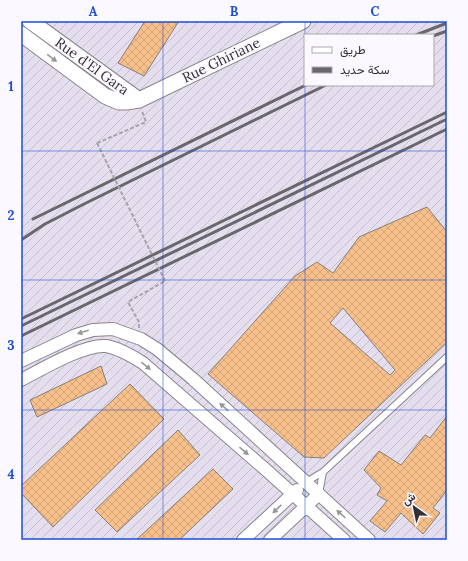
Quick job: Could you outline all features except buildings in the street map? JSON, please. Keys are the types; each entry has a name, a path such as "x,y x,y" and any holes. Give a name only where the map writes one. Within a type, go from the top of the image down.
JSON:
{"street":[{"name":"Rue d'El Gara","path":"30,21 139,100"},
{"name":"Rue Ghiriane","path":"139,100 300,22"},
{"name":"Rue d'El Gara","path":"21,34 105,96 119,102 139,100"},
{"path":"21,361 76,335 93,330 113,329 136,337 157,349 169,359 369,540"},
{"path":"128,354 136,337"},
{"path":"21,380 84,349 96,346 115,348 128,354 148,368 259,464 343,540 355,527"},
{"path":"243,540 306,482"},
{"path":"270,540 319,494"}],"lane":[{"path":"306,482 323,472 447,357"},
{"path":"319,494 323,472"}],"path":[{"path":"136,337 140,326 128,302 165,281 97,143 146,122"}],"shaded area":[{"path":"21,21 447,21 447,540 21,540"}],"railway":[{"path":"419,34 447,23"},
{"path":"434,36 447,31"},
{"path":"33,219 304,86"},
{"path":"21,240 45,224 84,204 324,86"},
{"path":"21,319 447,112"},
{"path":"21,326 447,119"},
{"path":"21,336 447,129"}]}
